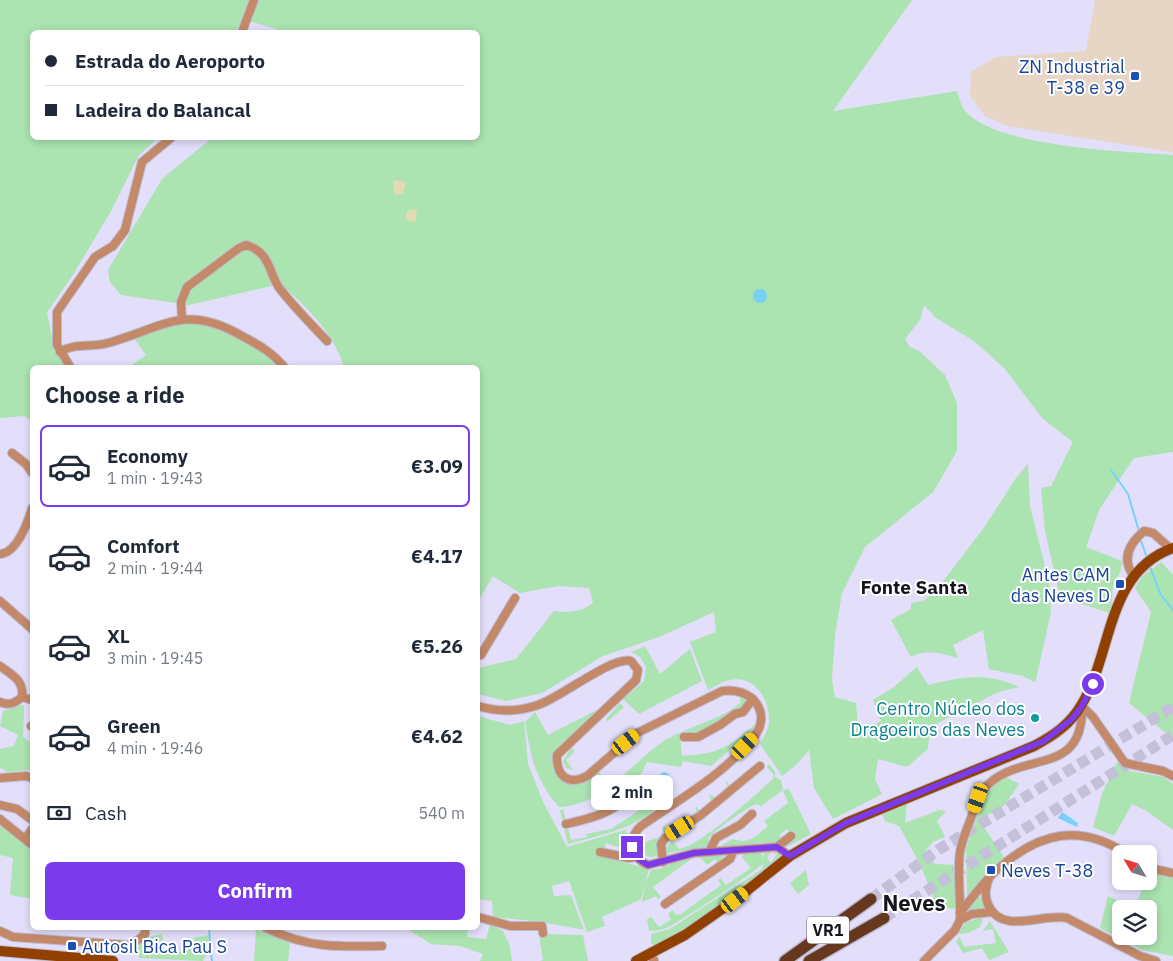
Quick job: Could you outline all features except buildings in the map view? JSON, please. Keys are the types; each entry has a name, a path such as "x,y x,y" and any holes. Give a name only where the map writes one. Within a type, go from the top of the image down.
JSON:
{"highway":[{"name":"VR1","path":"784,961 871,899"},
{"name":"VR1","path":"809,961 884,918"}],"main road":[{"path":"653,961 790,856 846,823 1044,741 1058,732 1082,706 1093,684 1120,599 1135,573 1160,554 1172,549"},
{"path":"653,961 703,931 735,900"},
{"path":"636,961 680,939"},
{"path":"1,951 113,961"}],"street":[{"path":"243,30 254,0"},
{"path":"69,365 60,352 55,329 57,312 95,257 120,239 125,230 142,162 169,140"},
{"path":"182,319 181,302 187,288 239,248 246,246 265,258 275,274 279,288 327,341"},
{"path":"60,352 77,345 106,344 182,319 213,321 222,324 268,350 282,365"},
{"path":"12,453 26,464 30,470"},
{"path":"0,554 10,550 18,540 30,513"},
{"path":"1135,573 1128,566 1127,555 1139,535 1147,530 1153,532 1172,549"},
{"path":"480,655 515,598"},
{"path":"0,601 30,627"},
{"path":"480,706 501,711 525,709 560,694 619,661 631,661 638,670 636,680 557,755 556,765 559,772 570,780 578,781 587,776 637,733 711,695 736,689 743,691 753,699 761,721 754,738 714,776 634,832 632,847 635,857"},
{"path":"0,666 20,682 22,697"},
{"path":"0,702 11,704 22,697 30,699"},
{"path":"684,737 698,737 720,725 734,714 743,712 753,699"},
{"path":"1082,706 1093,717 1125,763 1163,771 1173,776"},
{"path":"960,917 960,853 978,798 988,785 1004,772 1020,765 1052,759 1064,754 1080,731 1082,706"},
{"path":"663,862 661,844 665,838 701,815 760,766"},
{"path":"0,778 30,777"},
{"path":"566,824 610,810 629,795 632,783 636,780 643,782 649,797 662,811"},
{"path":"0,805 17,809 30,819"},
{"path":"709,852 716,838 740,825 752,814"},
{"path":"0,819 30,843"},
{"path":"25,839 30,831"},
{"path":"924,961 954,930 960,917 989,878 1009,860 1051,837 1071,833 1102,839 1112,845"},
{"path":"600,852 630,858 635,857 648,865 679,856 777,847 791,836"},
{"path":"777,847 790,856"},
{"path":"665,904 730,859 734,850"},
{"path":"1158,870 1173,873"},
{"path":"989,878 985,895 992,912 1002,919 1011,921 1058,916 1066,918 1139,958 1156,961"},
{"path":"960,917 992,912"},
{"path":"480,918 510,926 542,926 543,932"},
{"path":"0,931 13,937 127,945 135,943 145,934 146,930"},
{"path":"271,930 297,940 331,947 382,946"}],"shaded area":[{"path":"1095,0 1173,0 1173,152 1007,126 985,116 970,96 971,72 996,57 1086,51"}],"green space":[{"path":"0,0 912,0 833,111 957,91 961,105 966,112 983,124 1006,133 1064,146 1173,155 1173,452 1134,458 1100,508 1086,547 1122,561 1121,570 1113,588 1110,613 1060,597 1045,531 1041,488 1051,486 1073,442 1043,419 1004,368 974,341 936,318 924,305 920,320 905,339 910,347 919,351 945,375 957,403 957,451 933,492 865,547 842,593 835,635 832,679 835,697 856,703 858,724 876,724 881,721 873,700 894,687 917,667 928,685 974,677 995,679 1019,687 998,692 930,727 928,749 907,767 878,759 875,779 882,794 833,819 814,788 809,750 796,765 782,776 760,744 769,725 769,713 763,696 758,689 744,680 736,679 724,682 708,690 690,642 716,632 714,612 659,637 603,656 542,693 506,701 480,694 480,668 516,659 554,611 575,611 593,603 589,588 558,586 520,593 493,576 480,598 480,365 343,365 333,343 318,321 280,284 189,305 121,295 110,282 108,270 162,179 210,140 480,140 480,30 277,30 242,19 237,30 30,30 30,140 156,140 139,155 111,211 73,275 47,312 54,348 67,365 30,365 30,420 24,416 0,418"},
{"path":"181,322 215,324 273,357 279,365 131,365 146,355 134,338"},
{"path":"1028,464 1030,506 1049,583 1051,612 1036,680 1034,682 1023,676 989,669 983,630 953,645 958,658 929,652 911,657 891,620 911,609 911,603 923,601 935,592 983,529 1016,478"},
{"path":"1161,562 1173,575 1173,739 1129,703 1151,612 1135,588 1142,577"},
{"path":"645,646 660,674 690,649 702,681 639,714 623,699 644,681 646,667 640,657 631,652"},
{"path":"740,696 748,700 740,709 697,734 685,733 680,735 682,756 695,755 723,748 757,723 752,736 748,734 711,766 683,761 681,767 647,762 641,774 630,785 628,781 586,801 559,807 544,787 535,768 525,722 535,712 548,735 599,709 554,752 553,769 561,780 572,782 585,780 599,772 609,785 670,737 732,709 740,703"},
{"path":"620,703 624,707 608,721 606,719"},
{"path":"20,705 24,706 23,737 30,742 29,770 8,772 0,768 0,749 14,746 18,735 0,726 3,711"},
{"path":"480,717 510,725 524,721 528,764 543,802 567,847 625,830 630,836 627,855 623,854 621,848 606,843 605,848 596,850 597,855 649,869 641,899 602,917 605,926 587,932 569,881 552,886 554,896 571,895 584,930 542,922 493,917 492,901 480,899"},
{"path":"571,748 575,751 566,760 573,770 566,768 563,761"},
{"path":"1117,762 1130,771 1164,777 1173,784 1173,830 1145,810 1132,804 1114,836 1093,827 1102,794"},
{"path":"769,764 775,772 775,777 781,780 783,790 761,806 757,804 753,806 723,825 708,839 711,842 708,846 667,853 666,848 672,840 679,849 689,846 714,830 741,807 773,779 774,775 767,767"},
{"path":"1003,775 1019,784 1004,806 979,820 1004,857 967,898 966,848 984,797"},
{"path":"725,779 732,788 670,834 659,856 650,857 641,853 639,837 642,844 656,839 664,833 662,828 665,826 668,831 678,825 681,817 683,820 697,813 695,808 697,807 699,810 711,803 709,794 714,797 719,796 727,786"},
{"path":"642,783 657,808 626,827 568,844 560,810 563,809 571,840 587,837 586,834 611,829 644,807 638,794 639,785"},
{"path":"789,789 811,834 787,847 784,844 792,835 787,829 779,835 783,839 778,842 720,846 733,839 739,841 748,840 768,826 764,821 788,803 783,790"},
{"path":"907,804 905,823 939,810 946,811 937,821 945,837 933,842 926,850 935,864 958,865 957,909 937,907 920,864 899,826 885,821 882,815"},
{"path":"0,824 30,848 30,899 10,895 13,858 0,855"},
{"path":"773,850 777,852 775,854 771,851 767,858 771,863 778,852 781,855 779,859 736,894 657,948 651,943 651,934 670,929 762,869 763,863 671,926 649,931 647,919 651,917 659,927 671,920 668,914 673,910 676,915 681,914 721,885 718,880 720,878 726,885 751,868 742,857 745,852 761,853 763,858 764,853"},
{"path":"708,854 726,855 717,862 715,859 707,865 700,857 691,859 653,887 661,897 658,899 656,896 642,902 645,884 651,870"},
{"path":"806,870 809,885 798,894 790,883"},
{"path":"1158,875 1173,877 1173,956 1142,950 1132,945 1157,945 1157,900 1138,900 1142,890 1158,890"},
{"path":"978,896 982,898 986,909 965,914"},
{"path":"1108,896 1117,900 1112,900 1112,934 1100,928"},
{"path":"983,917 980,927 968,933 959,934 965,923"},
{"path":"990,921 1009,952 989,960 982,948 963,953 956,941 960,937 964,947 996,943 993,929 983,931"},
{"path":"490,924 503,931 510,946 512,961 480,961 483,954 460,946 431,944 409,930 468,930 467,937 486,939"},
{"path":"256,930 290,943 288,961 254,961"},
{"path":"162,934 163,939 157,945 160,953 171,954 194,948 194,938 209,935 210,948 203,961 139,958 136,947 152,936"},
{"path":"539,935 583,935 588,961 540,961 543,960"}],"sand":[{"path":"393,180 406,182 403,194 396,195"},
{"path":"415,209 417,211 416,220 414,222 406,220 407,211"}],"water":[{"path":"760,289 765,291 767,296 765,301 760,303 755,301 753,296 755,291"},
{"path":"664,772 669,774 667,793 658,792 660,774"},
{"path":"1062,812 1078,823 1077,827 1058,818"}],"waterway":[{"path":"1111,470 1128,494 1139,531"},
{"path":"1140,538 1147,558"},
{"path":"1150,567 1161,595 1173,610"},
{"path":"209,930 212,961"}],"tunnel":[{"path":"871,899 938,850 1173,707"},
{"path":"884,918 1173,735"}],"place":[{"name":"ZN Industrial T-38 e 39","path":"1135,76"},
{"name":"Antes CAM das Neves D","path":"1120,584"},
{"name":"Centro Núcleo dos Dragoeiros das Neves","path":"1035,718"},
{"name":"Neves T-38","path":"991,870"},
{"name":"Autosil Bica Pau S","path":"72,946"}],"district":[{"name":"Fonte Santa","path":"914,587"},
{"name":"Neves","path":"914,902"}],"route":[{"path":"632,847 635,857 648,865 694,853 777,847 784,850 790,856 846,823 1044,741 1058,732 1072,719 1082,706 1093,684"}]}
